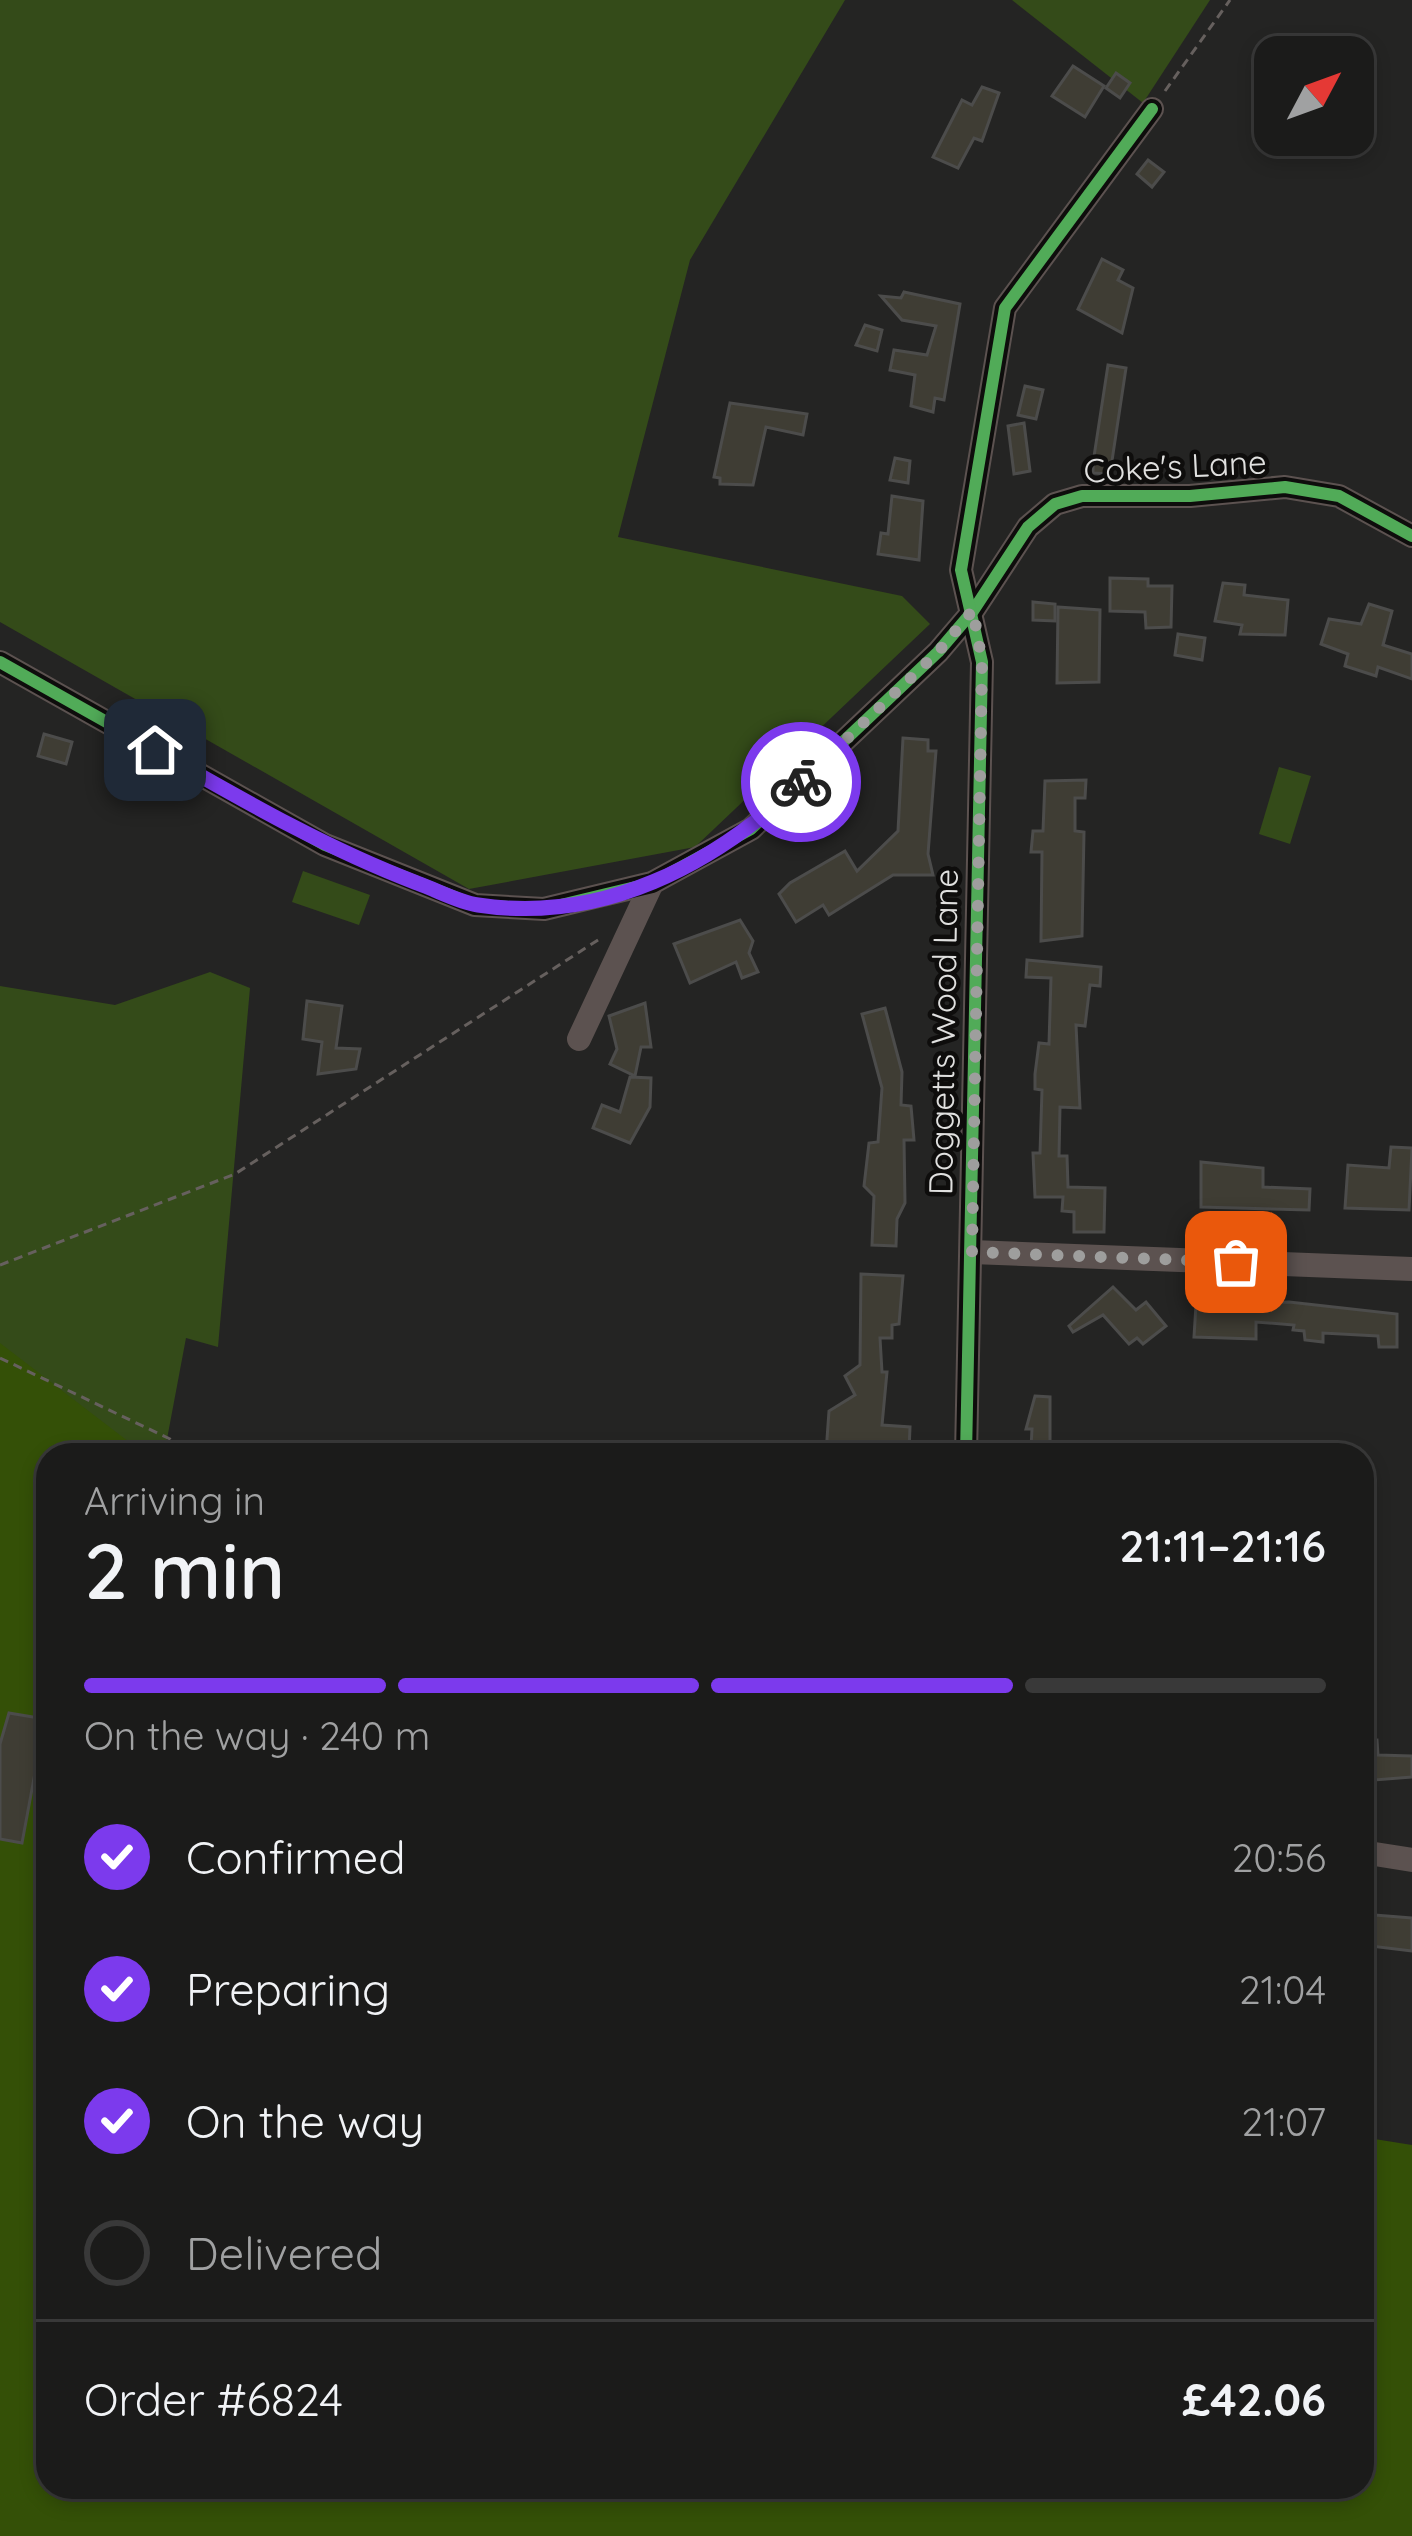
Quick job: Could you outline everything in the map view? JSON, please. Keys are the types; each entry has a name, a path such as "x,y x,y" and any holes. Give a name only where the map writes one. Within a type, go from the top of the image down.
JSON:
{"street":[{"name":"Doggetts Wood Lane","path":"965,1443 982,662 961,570 1005,308 1152,110"},
{"name":"Coke's Lane","path":"0,662 325,844 475,904 544,909 652,884 751,830 938,652 973,610 1028,527 1055,504 1082,496 1190,496 1285,487 1339,496 1412,536"},
{"path":"579,1040 652,884"},
{"path":"972,1252 1412,1269"},
{"path":"1374,1854 1412,1860"}],"path":[{"path":"1152,110 1230,0"},
{"path":"0,1265 235,1174 638,914"},
{"path":"0,1358 175,1443"}],"green space":[{"path":"0,0 845,0 690,260 618,537 902,596 930,624 695,847 469,889 0,622"},
{"path":"1012,0 1210,0 1143,103"},
{"path":"1279,767 1311,776 1290,844 1259,834"},
{"path":"303,871 370,895 359,925 292,902"},
{"path":"210,972 250,988 218,1347 186,1338 166,1443 94,1443 0,1417 0,986 115,1005"},
{"path":"0,1343 130,1443 36,1443 36,2499 1374,2499 1374,2139 1412,2145 1412,2536 0,2536"}],"building":[{"path":"1073,66 1104,86 1085,117 1052,96"},
{"path":"1116,73 1130,83 1120,98 1106,88"},
{"path":"982,87 999,93 982,141 974,138 958,168 933,157 962,100 972,105"},
{"path":"1148,160 1164,172 1152,187 1137,174"},
{"path":"1102,259 1123,270 1118,280 1133,288 1122,333 1078,309"},
{"path":"904,292 960,304 944,400 935,398 933,412 911,406 915,375 890,370 894,350 927,355 936,326 902,320 881,296 901,298"},
{"path":"865,325 882,330 877,351 856,345"},
{"path":"1108,365 1126,368 1110,474 1093,473 1093,463"},
{"path":"1025,386 1043,390 1036,419 1018,415"},
{"path":"730,403 807,414 803,435 766,427 753,485 720,484 720,478 714,477"},
{"path":"1024,423 1030,471 1014,474 1008,426"},
{"path":"895,458 910,461 908,483 890,480"},
{"path":"892,496 923,501 919,560 878,554 881,533 888,534"},
{"path":"1110,578 1148,579 1148,586 1172,586 1171,627 1146,628 1145,612 1110,611"},
{"path":"1223,583 1245,585 1244,595 1288,600 1285,635 1240,634 1242,625 1215,621"},
{"path":"1033,602 1055,604 1055,621 1033,620"},
{"path":"1369,604 1392,611 1383,645 1412,654 1412,679 1378,667 1376,676 1345,666 1348,654 1321,644 1329,619 1361,624"},
{"path":"1058,607 1100,610 1099,682 1057,683"},
{"path":"1178,634 1205,638 1202,660 1175,655"},
{"path":"44,734 72,742 66,764 38,756"},
{"path":"903,738 928,740 928,751 936,751 928,854 933,875 893,875 829,915 823,905 796,922 779,894 790,883 845,851 857,871 898,831"},
{"path":"1086,780 1085,798 1075,798 1075,831 1084,832 1082,936 1041,941 1042,852 1031,852 1033,831 1043,831 1045,781"},
{"path":"740,920 753,941 749,953 758,972 742,978 736,962 690,983 674,944"},
{"path":"1027,960 1101,967 1100,986 1090,985 1085,1026 1076,1025 1080,1108 1060,1107 1059,1156 1067,1156 1068,1187 1105,1188 1104,1232 1074,1232 1074,1212 1062,1211 1063,1197 1035,1197 1033,1153 1040,1153 1042,1090 1035,1089 1035,1074 1039,1043 1049,1044 1051,978 1026,977"},
{"path":"307,1001 342,1006 336,1048 360,1049 356,1069 318,1074 322,1042 303,1039"},
{"path":"645,1003 651,1047 641,1047 635,1076 610,1064 617,1049 609,1016"},
{"path":"885,1008 902,1072 901,1105 911,1106 914,1140 904,1140 905,1203 897,1219 896,1246 872,1245 874,1196 864,1186 869,1143 878,1142 882,1088 862,1014"},
{"path":"630,1077 651,1078 650,1107 630,1143 593,1128 602,1105 620,1112"},
{"path":"1391,1147 1412,1148 1409,1210 1345,1208 1348,1165 1389,1168"},
{"path":"1201,1162 1263,1168 1263,1187 1310,1189 1309,1210 1201,1207"},
{"path":"861,1274 903,1276 899,1324 892,1325 892,1338 880,1338 882,1372 887,1372 882,1425 910,1427 909,1443 827,1443 829,1411 855,1395 845,1376 860,1365"},
{"path":"1113,1287 1136,1310 1146,1302 1166,1326 1143,1344 1137,1338 1129,1344 1103,1315 1073,1332 1069,1326"},
{"path":"1289,1302 1397,1314 1397,1347 1379,1347 1378,1336 1323,1333 1323,1342 1305,1340 1304,1331 1293,1330 1294,1325 1256,1322 1256,1339 1194,1337 1196,1305"},
{"path":"1035,1396 1050,1397 1050,1443 1031,1443 1032,1429 1026,1429"},
{"path":"9,1713 36,1718 36,1768 22,1843 0,1839 0,1744"},
{"path":"1374,1740 1378,1755 1412,1756 1412,1777 1374,1780"},
{"path":"1374,1915 1412,1918 1412,1951 1374,1946"}],"cycle path":[{"path":"966,1443 982,662 961,570 1005,308 1152,109"},
{"path":"0,662 325,845 475,905 544,909 652,883 751,829 938,652 973,611 1028,527 1055,504 1082,496 1190,496 1285,487 1339,496 1412,536"}],"way so far":[{"path":"801,782 938,652 973,610 982,662 972,1252 1236,1262"}],"route":[{"path":"155,750 325,844 405,878 475,904 544,909 652,884 694,864 751,830 801,782"}]}
